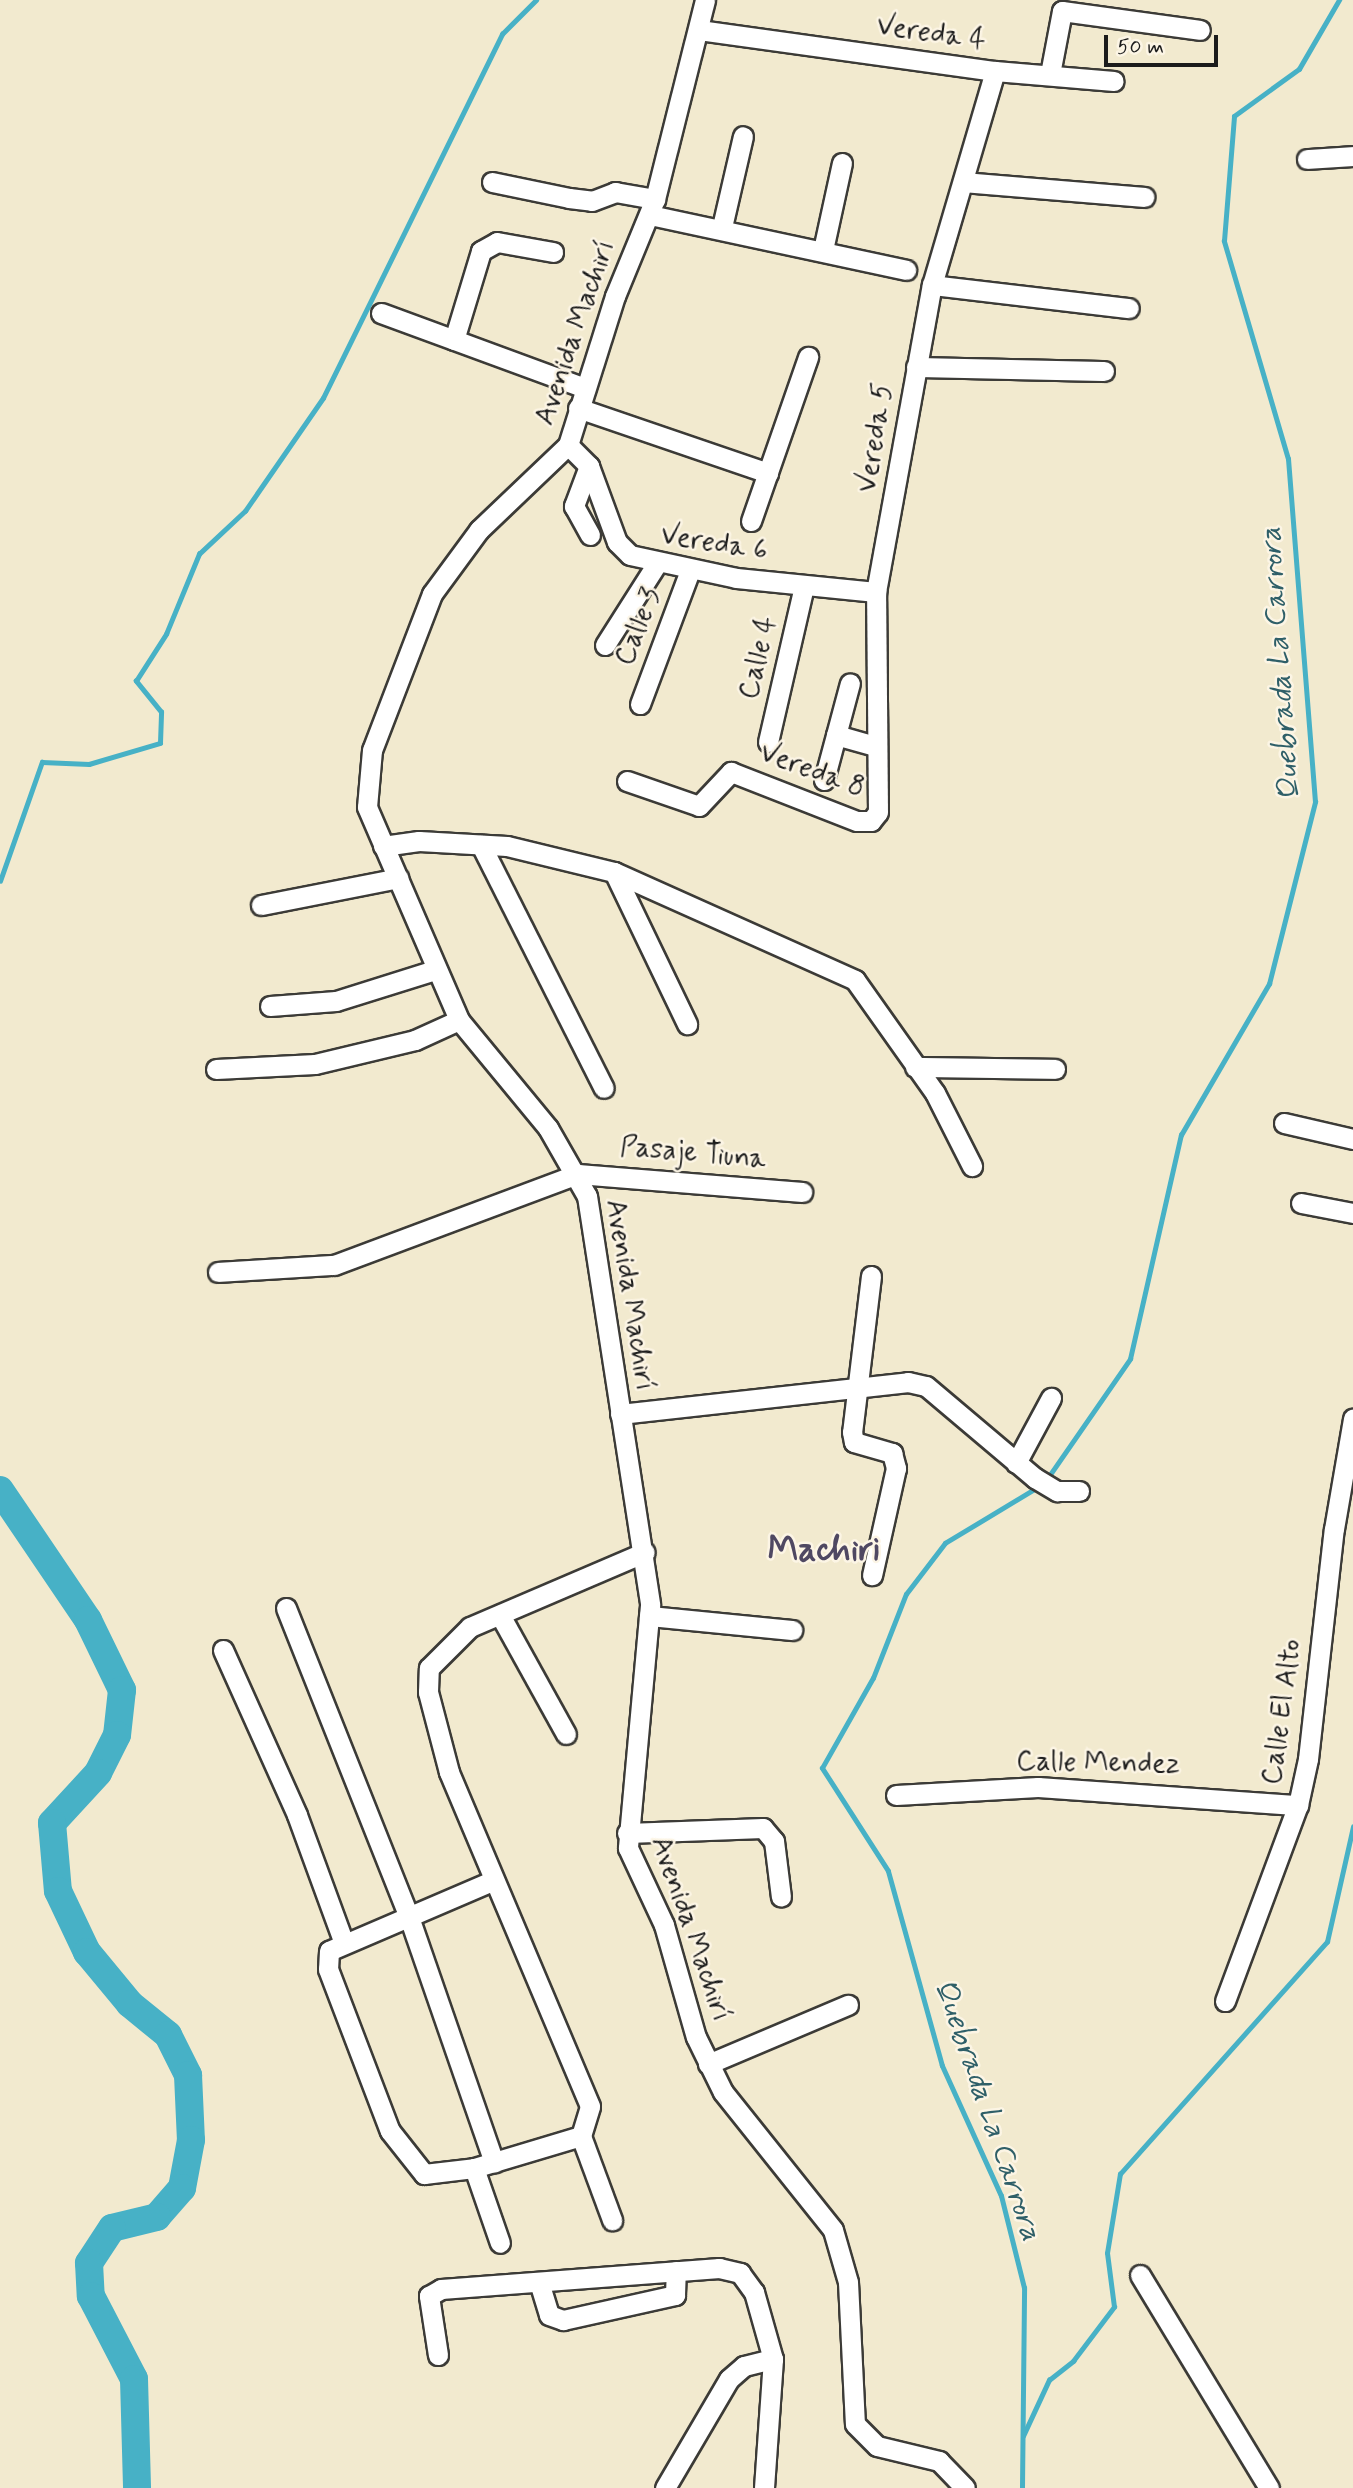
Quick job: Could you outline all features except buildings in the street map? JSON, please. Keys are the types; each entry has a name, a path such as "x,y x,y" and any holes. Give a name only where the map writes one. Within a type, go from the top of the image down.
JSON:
{"street":[{"name":"Avenida Machirí","path":"705,0 653,207 585,388 568,445 464,547 418,625 368,763 367,807 435,970 459,1020 578,1174 593,1230 620,1414 645,1552 649,1616 627,1833 708,2064 740,2119 833,2230 848,2282 856,2424 877,2446 939,2461 965,2488"},
{"path":"1049,75 1062,11 1200,30"},
{"name":"Vereda 4","path":"699,30 995,71 1114,81"},
{"name":"Vereda 5","path":"871,821 878,812 875,746 876,592 932,285 995,71"},
{"path":"722,227 743,136"},
{"path":"1307,159 1353,156"},
{"path":"823,250 842,163"},
{"path":"492,182 592,201 615,192 653,207 722,227 906,270"},
{"path":"963,182 1144,197"},
{"path":"454,340 481,251 497,242 553,252"},
{"path":"932,285 1129,308"},
{"path":"382,313 585,388"},
{"path":"751,521 808,357"},
{"path":"916,367 1104,371"},
{"path":"578,408 768,473"},
{"name":"Vereda 6","path":"568,445 589,466 617,542 630,555 656,565 804,586 876,592"},
{"path":"589,466 573,506 590,535"},
{"path":"605,645 656,565"},
{"name":"Calle 3","path":"640,704 690,570"},
{"name":"Calle 4","path":"768,742 804,586"},
{"path":"824,780 850,683"},
{"path":"836,734 875,746"},
{"name":"Vereda 8","path":"627,781 699,806 732,772 871,821"},
{"path":"383,846 419,841 519,848 614,872 855,980 915,1067 972,1166"},
{"path":"481,845 604,1087"},
{"path":"614,872 687,1024"},
{"path":"261,905 398,878"},
{"path":"270,1006 336,1001 435,970"},
{"path":"216,1069 315,1064 404,1043 459,1020"},
{"path":"915,1067 1055,1069"},
{"path":"1284,1124 1353,1139"},
{"path":"218,1272 334,1265 578,1174"},
{"name":"Pasaje Tiuna","path":"578,1174 802,1192"},
{"path":"1301,1203 1353,1213"},
{"path":"871,1276 855,1442 892,1453 896,1468 872,1575"},
{"path":"620,1414 859,1382 926,1386 1035,1478 1057,1491 1079,1492"},
{"path":"1016,1464 1051,1398"},
{"name":"Calle El Alto","path":"1225,2001 1298,1805 1353,1419"},
{"path":"612,2220 581,2136 590,2106 492,1881 449,1772 428,1692 429,1668 446,1645 500,1615 645,1552"},
{"path":"286,1608 408,1914 494,2163"},
{"path":"500,1615 566,1734"},
{"path":"649,1616 792,1630"},
{"path":"223,1650 343,1941"},
{"name":"Calle Mendez","path":"896,1795 1038,1787 1298,1805"},
{"path":"627,1833 764,1828 774,1841 781,1897"},
{"path":"492,1881 343,1941 328,1951 328,1969 390,2131 424,2174 474,2168 581,2136"},
{"path":"708,2064 848,2006"},
{"path":"474,2168 500,2243"},
{"path":"539,2281 549,2315 563,2320 675,2295 676,2271"},
{"path":"438,2355 429,2296 442,2289 676,2271 740,2273 754,2292 773,2359 764,2488"},
{"path":"1140,2275 1269,2488"},
{"path":"665,2488 729,2379 744,2366 773,2359"}],"waterway":[{"path":"0,881 42,762 89,764 160,743 161,712 136,681 166,634 199,554 245,511 323,398 502,34 536,0"},
{"name":"Quebrada La Carrora","path":"1047,1479 1130,1359 1181,1135 1269,984 1315,802 1288,459 1224,241 1234,116 1299,69 1339,0"},
{"name":"Quebrada La Carrora","path":"1022,2488 1024,2288 1001,2196 942,2066 888,1871 822,1768 873,1678 906,1594 945,1543 1038,1487"},
{"path":"0,1490 88,1620 122,1690 117,1735 98,1773 52,1823 58,1891 87,1952 130,2004 168,2035 188,2075 191,2140 182,2188 157,2217 112,2228 89,2263 91,2296 134,2379 137,2488"},
{"path":"1023,2436 1049,2380 1073,2361 1114,2307 1107,2253 1120,2174 1327,1942 1353,1827"}],"district":[{"name":"Machiri","path":"824,1550"}]}
